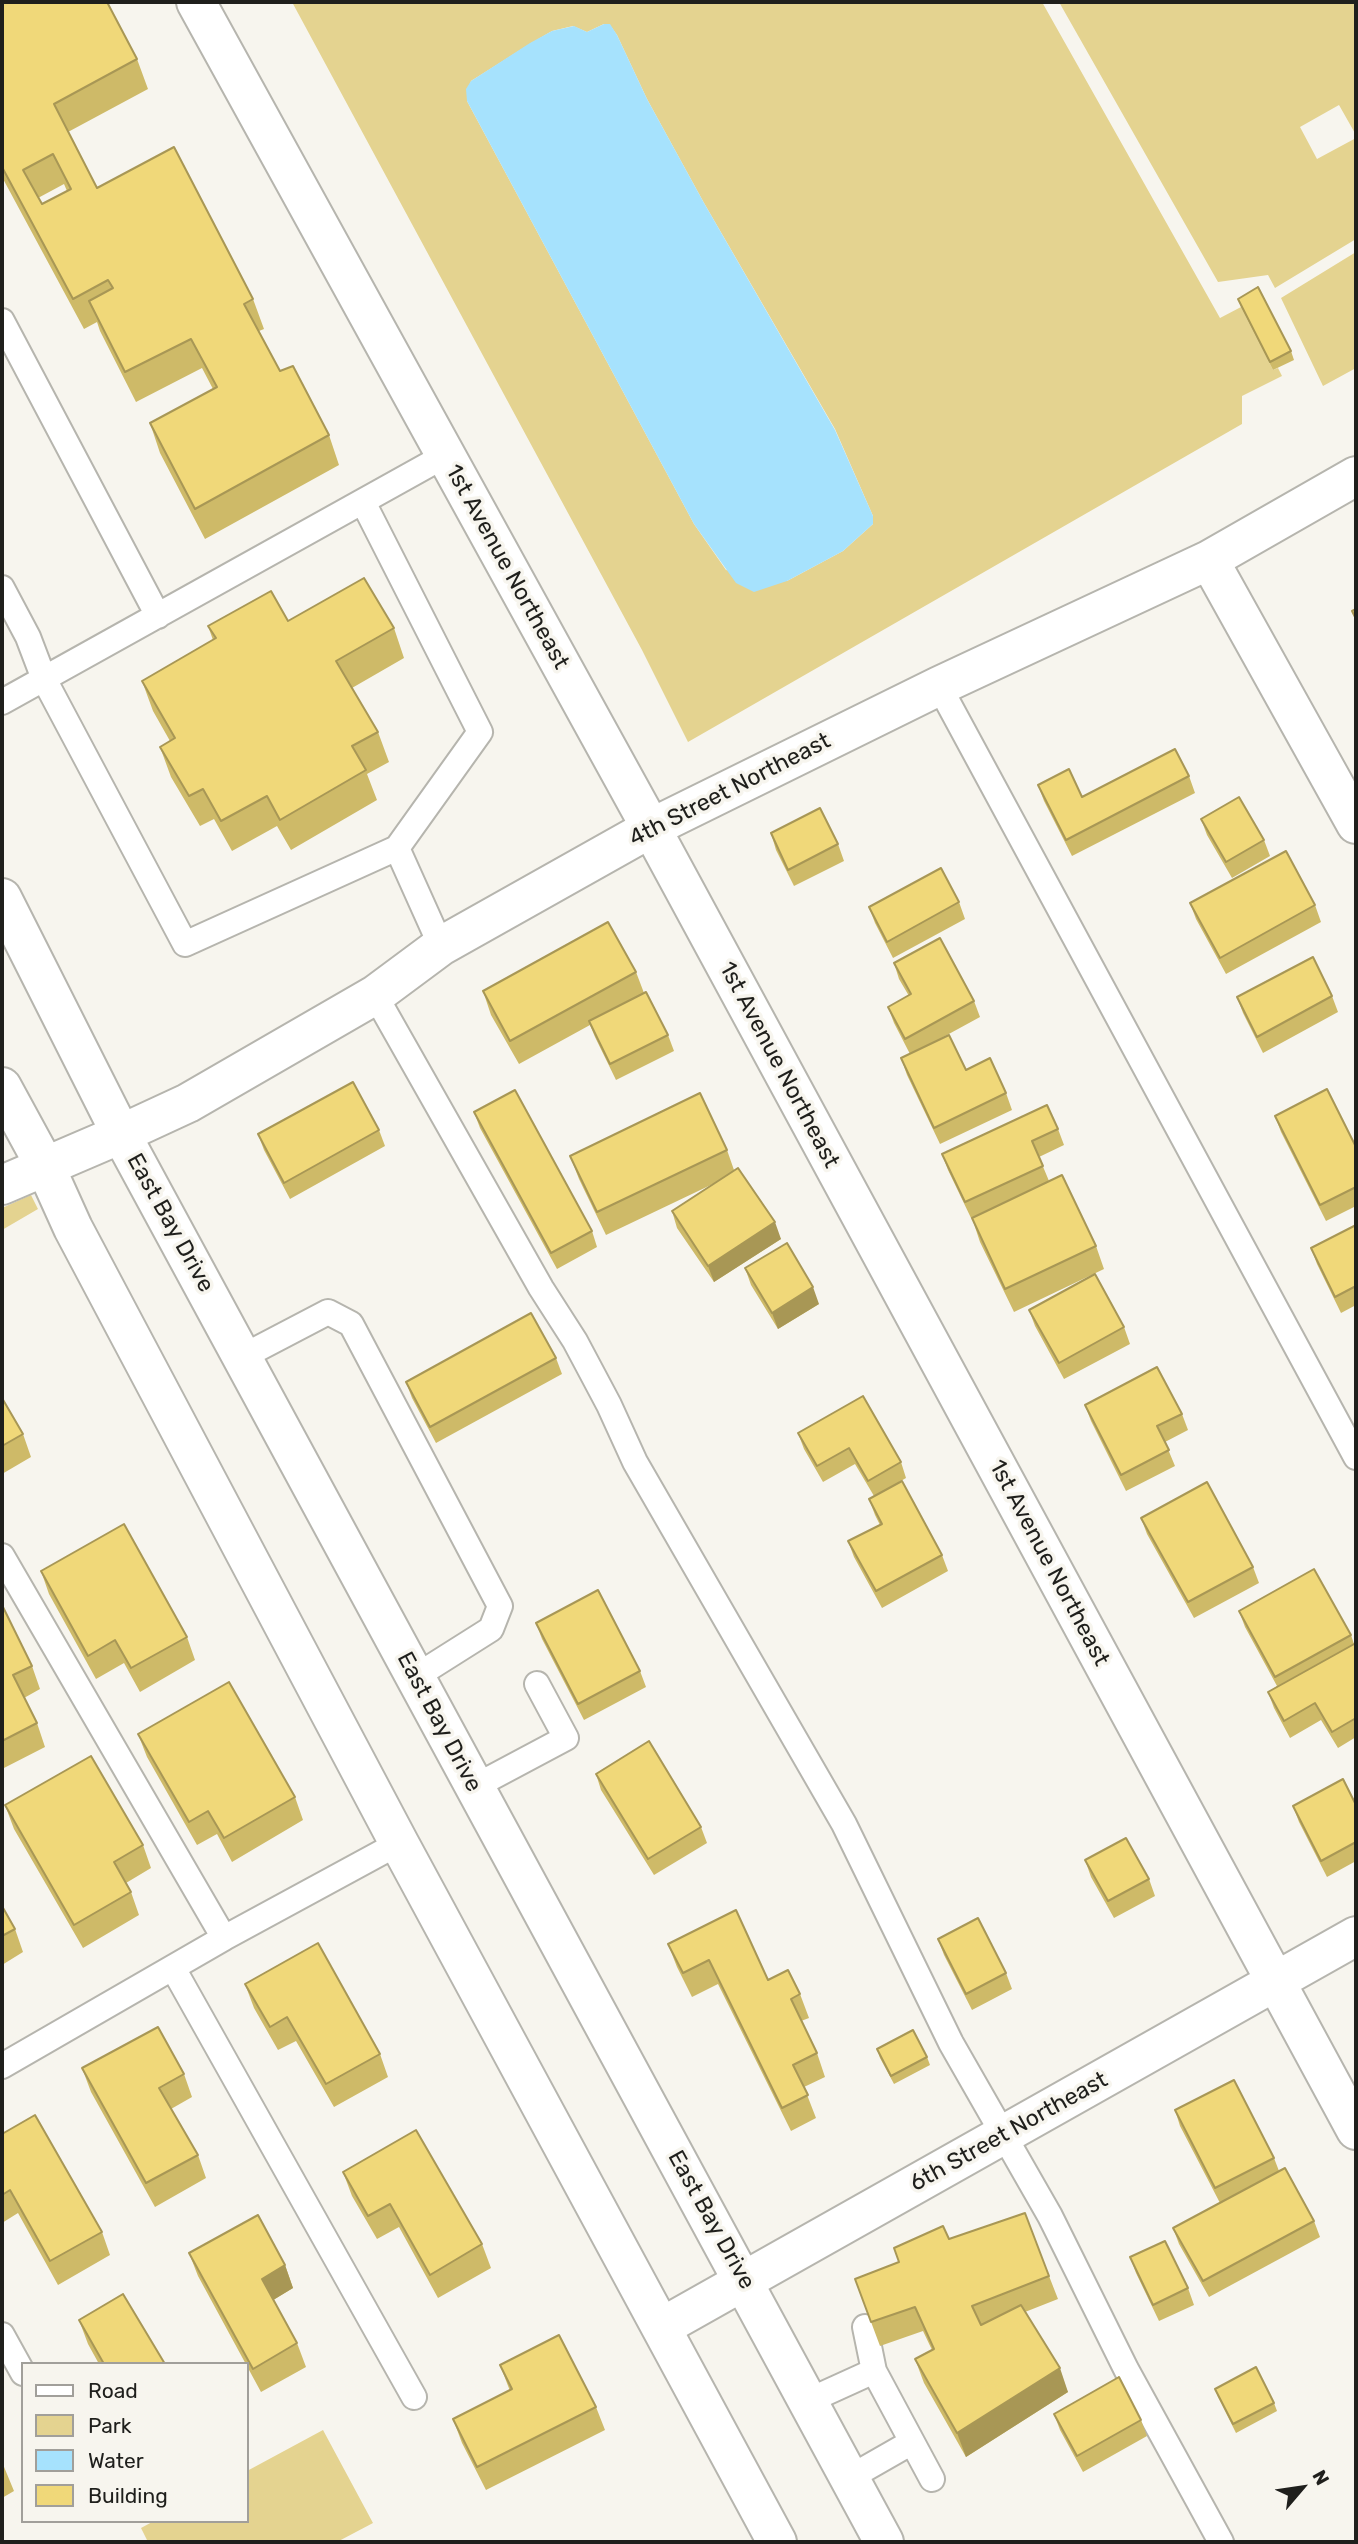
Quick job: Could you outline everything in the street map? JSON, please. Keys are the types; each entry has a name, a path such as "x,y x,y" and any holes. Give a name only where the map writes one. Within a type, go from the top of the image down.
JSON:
{"street":[{"name":"1st Avenue Northeast","path":"196,2 650,828 1356,2130"},
{"name":"4th Street Northeast","path":"2,1185 188,1103 375,995 441,946 650,828 939,686 1209,560 1356,475"},
{"path":"1209,560 1356,824"},
{"name":"East Bay Drive","path":"2,898 121,1134 884,2542"},
{"path":"2,1087 45,1166 72,1228 398,1843 777,2542"},
{"name":"6th Street Northeast","path":"662,2327 1356,1936"}],"lane":[{"path":"2,321 158,616"},
{"path":"2,702 446,456"},
{"path":"2,588 27,637 44,679 185,944 397,848 480,732 363,502"},
{"path":"939,686 1356,1457"},
{"path":"397,848 441,946"},
{"path":"375,995 541,1289 575,1341 635,1462 672,1528 844,1824 951,2043 1050,2216 1126,2369 1221,2542"},
{"path":"242,1357 328,1312 351,1324 500,1606 491,1629 415,1677"},
{"path":"2,1556 224,1938"},
{"path":"474,1787 566,1738 537,1684"},
{"path":"2,2066 224,1938 398,1843"},
{"path":"173,1968 414,2398"},
{"path":"865,2328 874,2371 932,2479"},
{"path":"2,2335 21,2369"},
{"path":"808,2402 874,2371"},
{"path":"849,2478 912,2442"}],"green space":[{"path":"292,2 1042,2 1220,318 1241,307 1273,370 1278,368 1282,376 1242,396 1242,424 688,742 642,650","holes":["609,24 704,203 835,429 873,516 873,524 843,551 787,581 726,570 694,524 467,101 471,81 552,31 573,26 587,32"]},
{"path":"1059,2 1356,2 1356,135 1339,105 1300,127 1317,159 1356,138 1356,239 1275,288 1268,275 1218,282"},
{"path":"1356,252 1356,368 1323,386 1281,298"},
{"path":"31,1195 38,1209 2,1230 2,1208"},
{"path":"323,2430 373,2523 337,2542 148,2542 141,2528 150,2523 248,2523 248,2470"}],"water":[{"path":"610,24 617,35 647,99 704,203 835,430 873,516 873,524 843,551 787,581 754,592 736,583 694,524 467,101 466,89 471,81 530,43 552,31 574,26 587,32"}],"building":[{"path":"2,2 107,2 137,59 54,104 97,188 174,147 253,299 244,304 280,371 293,366 329,435 195,509 150,423 217,387 191,339 125,372 89,301 113,288 108,280 73,299 2,167","holes":["53,154 71,189 42,204 23,170"]},
{"path":"1258,287 1291,351 1270,362 1238,299"},
{"path":"364,578 394,628 336,661 378,732 352,746 366,770 280,820 267,796 221,821 203,789 189,796 160,747 175,738 142,681 216,638 208,626 271,591 288,621"},
{"path":"1175,749 1189,776 1066,840 1038,785 1069,769 1082,797"},
{"path":"1239,797 1264,840 1226,862 1201,819"},
{"path":"820,808 838,844 788,870 771,833"},
{"path":"1286,851 1315,905 1220,958 1190,903"},
{"path":"941,868 959,902 887,942 869,907"},
{"path":"608,922 636,972 510,1041 483,991"},
{"path":"940,938 974,1001 905,1039 888,1007 911,994 894,963"},
{"path":"1313,957 1332,996 1257,1037 1237,997"},
{"path":"646,992 668,1035 610,1064 589,1021"},
{"path":"949,1035 966,1070 990,1058 1006,1093 934,1128 901,1058"},
{"path":"353,1082 379,1130 284,1183 258,1134"},
{"path":"1327,1089 1356,1147 1356,1187 1320,1205 1275,1116"},
{"path":"515,1090 592,1231 551,1253 474,1112"},
{"path":"700,1093 727,1150 597,1212 570,1156"},
{"path":"1047,1105 1058,1129 1032,1141 1043,1166 965,1202 942,1154"},
{"path":"738,1168 775,1222 708,1266 672,1211"},
{"path":"1062,1175 1096,1246 1005,1289 972,1218"},
{"path":"1356,1225 1356,1286 1335,1297 1311,1248"},
{"path":"787,1243 813,1287 772,1313 745,1268"},
{"path":"1095,1274 1124,1327 1059,1363 1029,1310"},
{"path":"531,1313 556,1358 430,1427 406,1382"},
{"path":"1157,1367 1182,1414 1157,1426 1169,1450 1121,1475 1085,1405"},
{"path":"863,1396 901,1462 868,1481 849,1448 817,1466 798,1433"},
{"path":"2,1398 23,1434 2,1446"},
{"path":"902,1481 942,1555 876,1591 848,1541 882,1524 869,1499"},
{"path":"1207,1482 1253,1567 1188,1602 1141,1518"},
{"path":"124,1524 187,1637 131,1668 115,1640 88,1656 41,1571"},
{"path":"1314,1569 1351,1635 1275,1677 1239,1611"},
{"path":"598,1590 640,1671 578,1704 536,1623"},
{"path":"2,1605 32,1666 13,1675 37,1723 2,1741"},
{"path":"1356,1643 1356,1718 1332,1732 1315,1703 1284,1721 1268,1692"},
{"path":"229,1682 295,1797 224,1838 208,1811 189,1822 138,1734"},
{"path":"649,1741 701,1827 648,1859 596,1774"},
{"path":"91,1756 143,1845 114,1862 131,1892 74,1925 5,1805"},
{"path":"1343,1779 1356,1805 1356,1842 1321,1861 1293,1806"},
{"path":"1126,1838 1149,1879 1108,1901 1085,1860"},
{"path":"2,1906 15,1929 2,1936"},
{"path":"736,1910 768,1980 788,1970 800,1994 791,1999 817,2053 793,2065 808,2095 782,2108 709,1960 683,1973 668,1944"},
{"path":"978,1918 1006,1973 966,1994 938,1939"},
{"path":"318,1943 380,2054 326,2084 287,2017 270,2027 245,1984"},
{"path":"158,2027 184,2074 159,2088 198,2155 146,2183 82,2068"},
{"path":"913,2030 927,2057 891,2076 877,2049"},
{"path":"1234,2080 1274,2158 1215,2188 1175,2110"},
{"path":"35,2115 102,2232 50,2261 10,2190 2,2195 2,2134"},
{"path":"416,2130 482,2244 430,2275 390,2204 368,2216 343,2172"},
{"path":"1285,2168 1314,2221 1203,2281 1173,2228"},
{"path":"1025,2213 1049,2276 972,2306 981,2325 1021,2305 1060,2368 957,2433 915,2359 934,2349 915,2307 871,2322 855,2279 899,2262 894,2248 943,2226 949,2239"},
{"path":"258,2215 285,2265 262,2279 297,2343 253,2369 189,2253"},
{"path":"1165,2241 1188,2288 1153,2305 1130,2257"},
{"path":"123,2294 164,2362 103,2362 79,2320"},
{"path":"559,2335 596,2407 477,2467 453,2419 512,2389 500,2365"},
{"path":"1256,2367 1274,2403 1233,2424 1215,2389"},
{"path":"1119,2377 1141,2420 1077,2456 1054,2414"}]}
